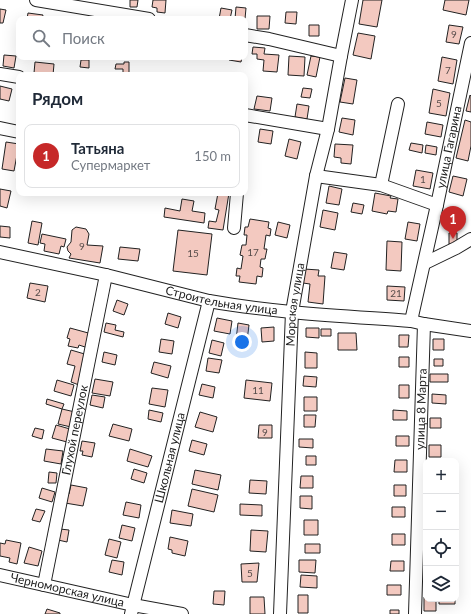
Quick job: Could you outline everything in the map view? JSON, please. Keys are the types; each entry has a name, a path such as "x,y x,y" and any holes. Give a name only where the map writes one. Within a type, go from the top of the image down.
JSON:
{"street":[{"path":"36,0 131,16"},
{"name":"Морская улица","path":"280,614 292,312 316,176 328,129 352,0"},
{"path":"248,36 341,56"},
{"name":"улица Гагарина","path":"412,321 471,43"},
{"path":"0,74 16,77"},
{"path":"381,185 398,104"},
{"path":"248,116 328,129"},
{"path":"0,128 16,131"},
{"path":"316,176 381,185 438,204"},
{"path":"234,228 238,196"},
{"path":"425,263 471,239"},
{"name":"Строительная улица","path":"0,252 106,275 209,301 292,312 412,321 471,331"},
{"name":"Глухой переулок","path":"44,585 106,275"},
{"name":"Школьная улица","path":"132,609 209,301"},
{"name":"улица 8 Марта","path":"415,614 424,324"},
{"name":"Черноморская улица","path":"0,575 44,585 132,609 182,614"}],"building":[{"path":"130,0 138,0 137,7 130,7"},
{"path":"153,0 166,0 165,13 157,12 157,8 152,7"},
{"path":"363,0 382,0 377,27 359,24"},
{"path":"445,0 469,0 466,15 443,10"},
{"path":"236,7 246,8 245,16 235,16"},
{"path":"221,8 232,10 231,16 220,16"},
{"path":"0,9 6,10 3,23 0,23"},
{"path":"286,12 297,12 296,24 285,23"},
{"path":"28,13 43,15 43,16 28,16"},
{"path":"257,16 270,16 269,29 257,29"},
{"path":"309,25 319,25 319,36 309,36"},
{"path":"449,25 463,27 459,44 446,42"},
{"path":"358,33 375,36 371,59 353,55"},
{"path":"253,47 265,48 264,54 279,55 277,72 263,71 264,60 257,59 257,54 252,54"},
{"path":"4,55 16,56 14,68 3,66"},
{"path":"289,56 305,57 304,76 288,75"},
{"path":"311,56 320,57 316,77 307,75"},
{"path":"442,57 457,60 453,84 438,81"},
{"path":"81,60 89,60 89,68 80,67"},
{"path":"229,60 241,60 241,62"},
{"path":"35,62 54,64 53,72 34,72"},
{"path":"124,62 129,62 129,72 123,72 123,69 115,69 116,64 124,64"},
{"path":"345,78 357,80 353,104 340,102"},
{"path":"0,86 12,89 9,101 0,99"},
{"path":"303,88 312,89 310,98 301,97"},
{"path":"433,89 450,93 446,116 429,113"},
{"path":"470,95 471,96 471,112 466,111"},
{"path":"257,96 272,98 270,111 254,109"},
{"path":"297,104 309,106 307,119 295,117"},
{"path":"342,118 355,120 353,135 339,132"},
{"path":"465,120 471,122 471,146 468,161 456,158"},
{"path":"427,122 443,125 441,137 425,134"},
{"path":"260,129 273,131 271,144 258,142"},
{"path":"289,139 301,142 297,159 285,156"},
{"path":"6,142 16,144 16,160 14,171 2,169"},
{"path":"411,143 423,145 422,153 409,150"},
{"path":"335,144 353,145 351,164 341,163 341,158 334,157"},
{"path":"426,145 437,147 436,155 425,153"},
{"path":"416,170 433,173 430,189 413,186"},
{"path":"453,176 467,179 463,196 449,192"},
{"path":"329,186 342,189 339,205 326,203"},
{"path":"0,189 11,191 7,208 0,206"},
{"path":"375,193 398,199 396,212 388,211 387,214 372,211"},
{"path":"217,196 229,196 223,230 208,228 209,221 216,222 219,210 215,209"},
{"path":"182,199 194,201 192,211 205,213 204,223 164,217 165,208 180,211"},
{"path":"353,203 364,205 362,214 351,212"},
{"path":"323,210 338,213 335,230 320,227"},
{"path":"250,219 269,222 268,228 271,229 270,236 266,235 264,249 267,249 265,259 261,259 260,267 263,268 262,277 257,276 256,284 239,282 240,276 236,276 237,268 241,269 243,256 240,255 242,245 246,245 247,235 244,235 245,227 248,227"},
{"path":"32,221 42,223 38,245 28,243"},
{"path":"278,222 290,225 287,238 275,235"},
{"path":"408,222 420,224 417,241 405,239"},
{"path":"0,226 10,227 10,238 0,237"},
{"path":"76,227 86,229 89,234 87,245 103,246 100,263 69,258 71,254 67,247 71,242 72,230"},
{"path":"178,230 212,234 207,275 173,271"},
{"path":"449,233 457,233 457,244 449,244"},
{"path":"42,234 66,239 64,247 61,246 59,254 44,251 45,244 40,243"},
{"path":"387,241 402,242 401,271 386,270"},
{"path":"120,247 140,249 138,261 118,259"},
{"path":"334,252 347,254 344,270 331,268"},
{"path":"304,269 319,270 318,276 325,276 323,304 308,302 310,284 303,283"},
{"path":"30,283 48,286 45,302 27,298"},
{"path":"387,286 405,287 404,301 387,300"},
{"path":"117,300 128,304 124,315 113,311"},
{"path":"168,313 181,317 178,328 165,324"},
{"path":"217,318 232,321 230,334 214,331"},
{"path":"106,323 116,325 115,330 124,332 123,337 104,332"},
{"path":"238,323 249,325 247,341 236,340"},
{"path":"274,327 274,341 262,342 261,328"},
{"path":"70,328 92,334 88,348 79,345 78,348 68,346 70,339 67,338"},
{"path":"306,328 319,328 319,338 306,337"},
{"path":"321,329 331,329 331,336 321,336"},
{"path":"338,333 356,333 357,350 338,350"},
{"path":"399,335 409,335 408,347 399,347"},
{"path":"161,339 174,341 172,354 159,352"},
{"path":"433,339 444,339 444,350 433,350"},
{"path":"212,340 224,343 221,356 209,353"},
{"path":"71,350 88,355 79,385 71,382 75,366 67,364"},
{"path":"104,352 117,355 115,365 102,362"},
{"path":"305,352 317,353 317,368 305,368"},
{"path":"399,357 409,357 409,367 399,367"},
{"path":"208,358 222,360 219,373 206,371"},
{"path":"434,359 443,359 443,366 434,366"},
{"path":"154,362 171,366 168,378 151,373"},
{"path":"430,374 448,374 448,382 430,382"},
{"path":"304,376 317,377 316,387 303,386"},
{"path":"95,379 113,382 110,396 92,393"},
{"path":"57,380 74,385 71,396 54,391"},
{"path":"246,380 272,383 270,401 244,398"},
{"path":"202,384 215,387 213,398 199,395"},
{"path":"399,385 409,385 409,398 399,398"},
{"path":"152,388 168,390 165,407 149,404"},
{"path":"432,394 446,395 446,404 432,403"},
{"path":"92,395 105,397 103,408 90,405"},
{"path":"304,397 317,397 317,411 304,411"},
{"path":"47,399 64,404 62,409 46,404"},
{"path":"62,409 75,412 71,427 58,424"},
{"path":"149,410 163,413 161,422 148,419"},
{"path":"393,410 407,411 407,420 393,420"},
{"path":"200,412 217,417 213,432 195,427"},
{"path":"304,415 316,415 315,427 304,427"},
{"path":"430,418 441,418 441,428 430,428"},
{"path":"113,424 132,429 129,441 109,436"},
{"path":"56,425 70,429 67,442 52,438"},
{"path":"259,425 272,425 272,438 258,438"},
{"path":"35,428 44,430 42,439 32,436"},
{"path":"396,436 409,436 409,446 396,446"},
{"path":"299,439 313,439 313,448 299,447"},
{"path":"192,440 207,444 204,455 189,451"},
{"path":"82,441 95,443 92,457 82,455 83,451 80,451"},
{"path":"429,445 441,445 441,457 429,457"},
{"path":"46,449 63,451 61,464 44,461"},
{"path":"130,449 152,456 148,467 127,461"},
{"path":"306,456 316,456 316,465 306,465"},
{"path":"395,460 407,460 407,472 394,472"},
{"path":"134,469 147,473 144,483 131,479"},
{"path":"195,470 221,475 218,490 192,484"},
{"path":"49,472 57,473 56,483 48,483"},
{"path":"301,476 313,476 313,488 300,488"},
{"path":"250,480 267,481 266,494 249,493"},
{"path":"71,485 87,488 83,506 65,503 66,494 69,494"},
{"path":"394,485 406,485 406,496 394,496"},
{"path":"42,488 55,492 52,502 39,498"},
{"path":"192,489 218,495 214,512 188,506"},
{"path":"300,496 312,496 312,509 300,508"},
{"path":"126,502 141,505 139,518 123,515"},
{"path":"240,504 262,505 262,516 240,515"},
{"path":"392,507 405,507 405,517 392,517"},
{"path":"36,509 45,511 40,522 32,520"},
{"path":"172,510 193,514 191,526 170,523"},
{"path":"304,520 318,520 318,535 304,535"},
{"path":"122,525 135,528 132,541 119,538"},
{"path":"60,529 69,530 67,542 58,540"},
{"path":"251,530 268,531 266,552 250,551"},
{"path":"392,534 405,534 405,545 392,545"},
{"path":"170,537 188,541 185,556 172,553 172,550 168,549"},
{"path":"109,539 121,542 117,558 105,555"},
{"path":"6,540 21,543 17,564 9,562 10,558 0,556 0,543 5,544"},
{"path":"305,544 320,544 320,553 305,553"},
{"path":"29,547 42,551 38,566 24,563"},
{"path":"112,560 124,562 122,575 109,572"},
{"path":"299,560 316,560 315,573 299,572"},
{"path":"391,561 404,561 404,571 390,571"},
{"path":"259,563 257,582 242,582 241,564"},
{"path":"301,575 317,576 317,588 300,587"},
{"path":"387,585 401,585 401,595 387,595"},
{"path":"214,591 225,591 224,605 213,604"},
{"path":"298,595 308,595 308,613 298,613"},
{"path":"250,597 264,597 265,614 250,614"},
{"path":"424,602 436,602 436,611 424,611"},
{"path":"439,602 455,602 455,604 439,604"},
{"path":"47,609 60,613 60,614 45,614"},
{"path":"390,610 399,610 399,614 390,614"}],"place":[{"name":"Татьяна","path":"453,239"}]}
